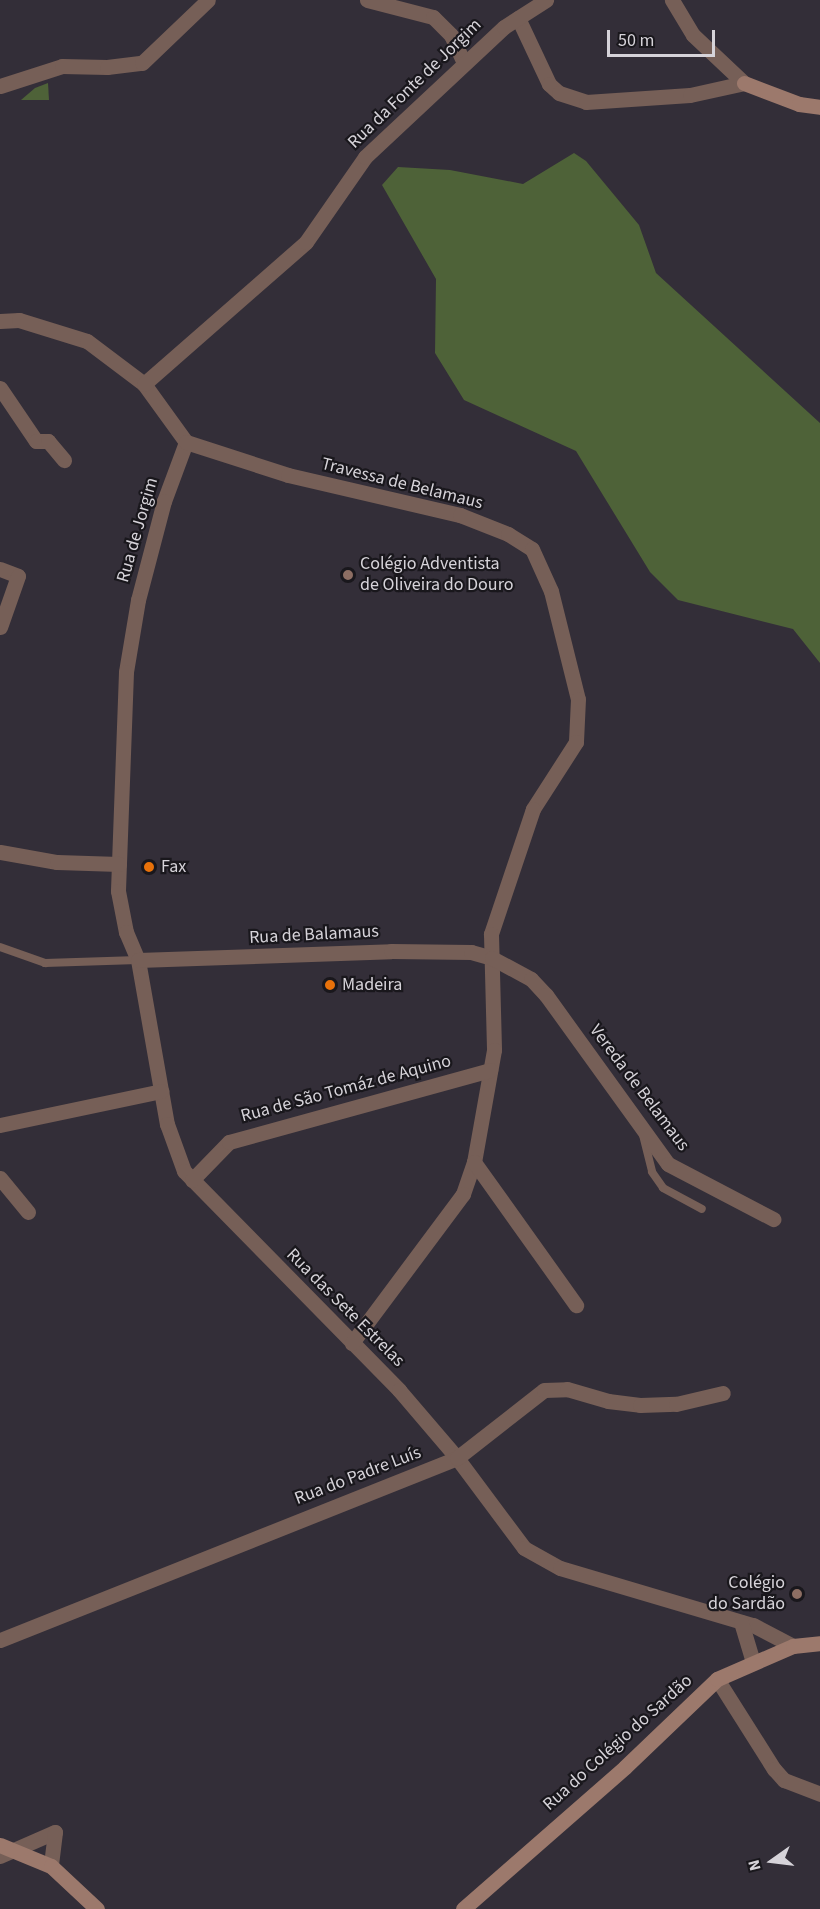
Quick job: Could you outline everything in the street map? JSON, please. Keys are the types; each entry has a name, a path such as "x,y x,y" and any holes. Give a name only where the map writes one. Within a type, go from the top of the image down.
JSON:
{"main road":[{"path":"744,83 799,104 820,107"},
{"name":"Rua do Colégio do Sardão","path":"463,1909 625,1767 717,1679 793,1646 820,1643"},
{"path":"5,1851 51,1866 97,1909"}],"street":[{"path":"0,86 62,66 107,67 142,63 208,0"},
{"path":"367,0 433,17 451,35 464,63"},
{"name":"Rua da Fonte de Jorgim","path":"144,384 306,242 364,157 464,63 518,18 546,0"},
{"path":"672,0 693,35 744,83"},
{"path":"518,18 549,84 559,93 586,102 690,95 744,83"},
{"path":"0,321 19,320 87,341 144,384 186,442"},
{"path":"0,388 36,441 48,441 64,460"},
{"name":"Rua de Jorgim","path":"119,864 126,672 141,589 164,501 186,442"},
{"name":"Travessa de Belamaus","path":"186,442 288,475 460,515 508,534 532,549 551,591 578,699 576,742 533,809 491,934 494,1050 474,1161 463,1194 352,1343"},
{"path":"0,569 18,576 0,627"},
{"path":"0,852 57,862 119,864"},
{"name":"Rua das Sete Estrelas","path":"119,864 118,891 126,932 138,960 161,1091 175,1155 192,1180 352,1343 458,1458 524,1548 542,1560 767,1630 793,1646"},
{"name":"Rua de Balamaus","path":"138,960 391,951 471,952 492,958"},
{"name":"Vereda de Belamaus","path":"492,958 531,979 546,995 668,1164 773,1219"},
{"name":"Rua de São Tomáz de Aquino","path":"192,1180 230,1142 490,1070"},
{"path":"0,1125 161,1091"},
{"path":"474,1161 576,1305"},
{"path":"0,1178 28,1212"},
{"name":"Rua do Padre Luís","path":"0,1640 458,1458 544,1390 567,1389 608,1401 640,1405 676,1404 723,1394"},
{"path":"741,1622 753,1662"},
{"path":"717,1679 774,1769 784,1780 820,1794"},
{"path":"5,1851 55,1832 51,1866"}],"lane":[{"path":"0,947 45,963 138,960"},
{"path":"642,1128 652,1172 663,1188 702,1209"}],"green space":[{"path":"48,83 49,100 21,100 35,88"},
{"path":"574,153 586,161 639,225 656,273 820,423 820,663 793,629 678,600 650,572 576,451 464,400 435,353 436,279 382,185 398,167 450,170 523,184"}],"place":[{"name":"Colégio Adventista de Oliveira do Douro","path":"348,575"},
{"name":"Fax","path":"149,867"},
{"name":"Madeira","path":"330,985"},
{"name":"Colégio do Sardão","path":"797,1594"}]}
